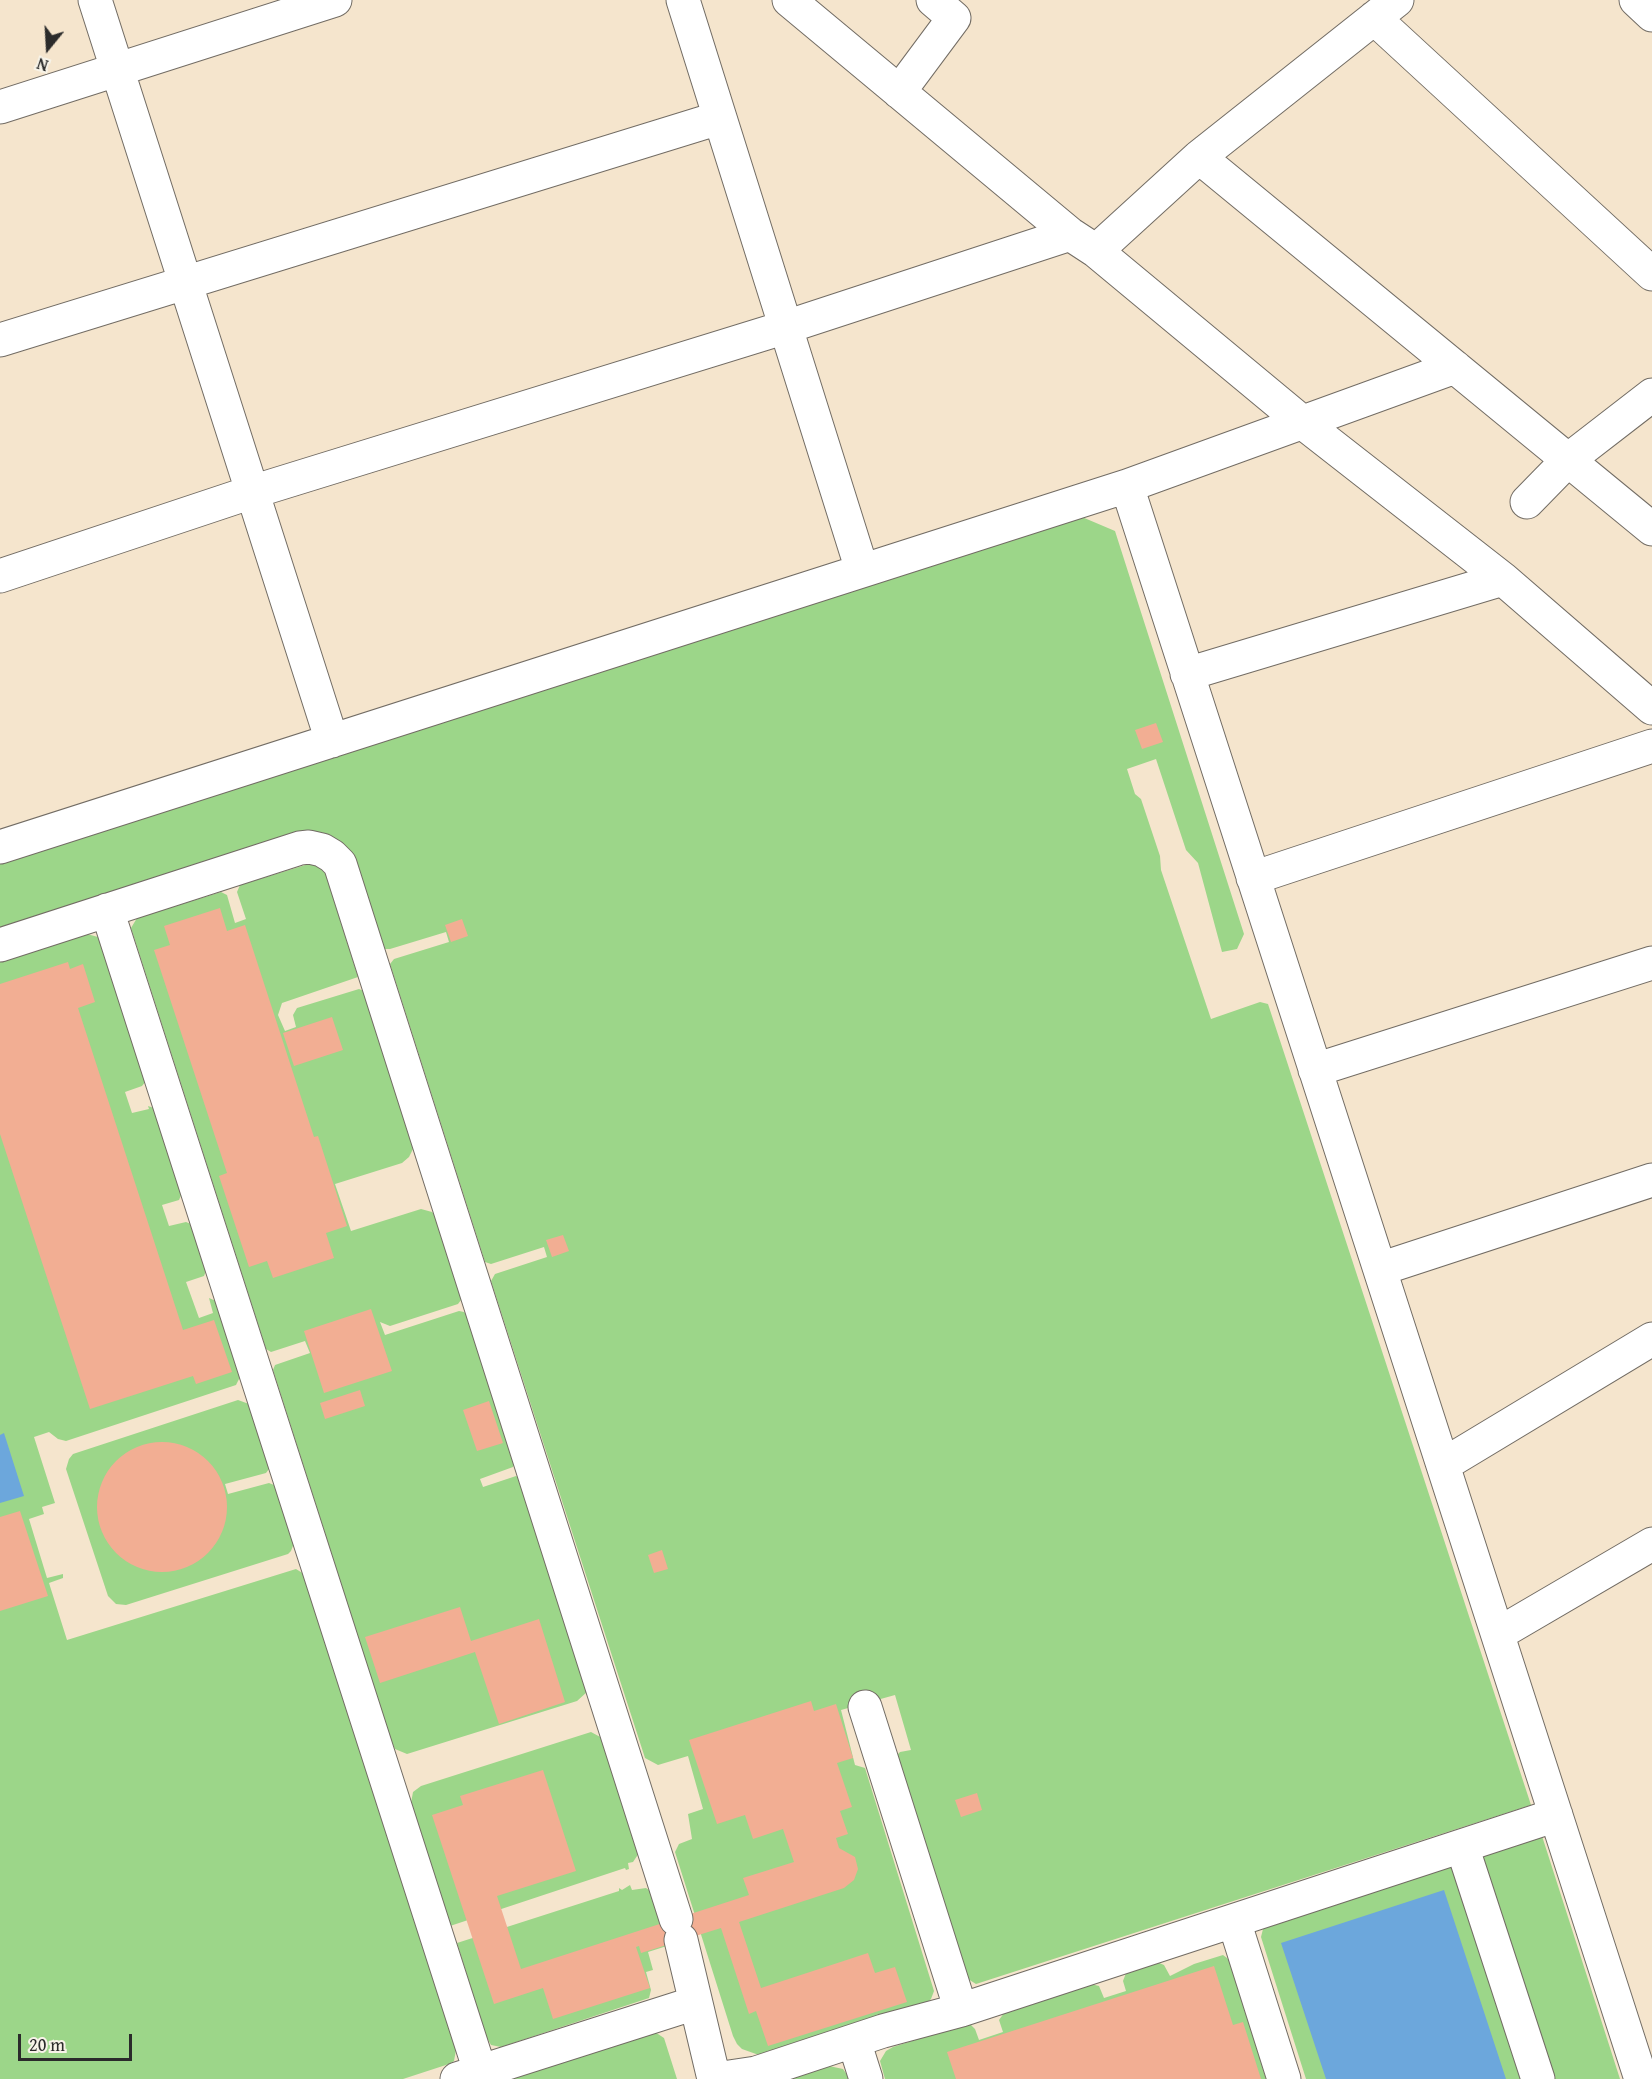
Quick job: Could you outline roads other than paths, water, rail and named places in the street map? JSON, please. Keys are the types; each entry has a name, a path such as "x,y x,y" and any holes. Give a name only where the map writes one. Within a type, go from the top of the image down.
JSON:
{"street":[{"path":"95,0 332,741"},
{"path":"0,106 335,0"},
{"path":"683,0 862,570"},
{"path":"789,0 1302,422 1503,579 1652,708"},
{"path":"899,92 954,18 933,0"},
{"path":"1636,0 1652,15"},
{"path":"0,576 252,492 786,327 1083,243 1199,157 1385,9 1652,274"},
{"path":"0,340 720,118"},
{"path":"1199,157 1652,529"},
{"path":"0,847 1127,486 1455,367"},
{"path":"1527,502 1568,460 1652,395"},
{"path":"1127,486 1641,2079"},
{"path":"1187,674 1503,579"},
{"path":"1253,878 1652,746"},
{"path":"0,945 300,848 309,847 322,850 340,864 679,1930 715,2079 756,2073 961,2010 1556,1815"},
{"path":"107,910 468,2075 695,2003"},
{"path":"1316,1070 1652,963"},
{"path":"1380,1269 1652,1180"},
{"path":"1443,1465 1652,1339"},
{"path":"1498,1634 1652,1544"},
{"path":"865,1707 961,2010"},
{"path":"1462,1846 1538,2079"},
{"path":"1234,1921 1284,2079"},
{"path":"854,2041 866,2079"}],"water":[{"path":"4,1433 24,1496 0,1503 0,1435"},
{"path":"1444,1890 1506,2079 1326,2079 1281,1943"}]}
